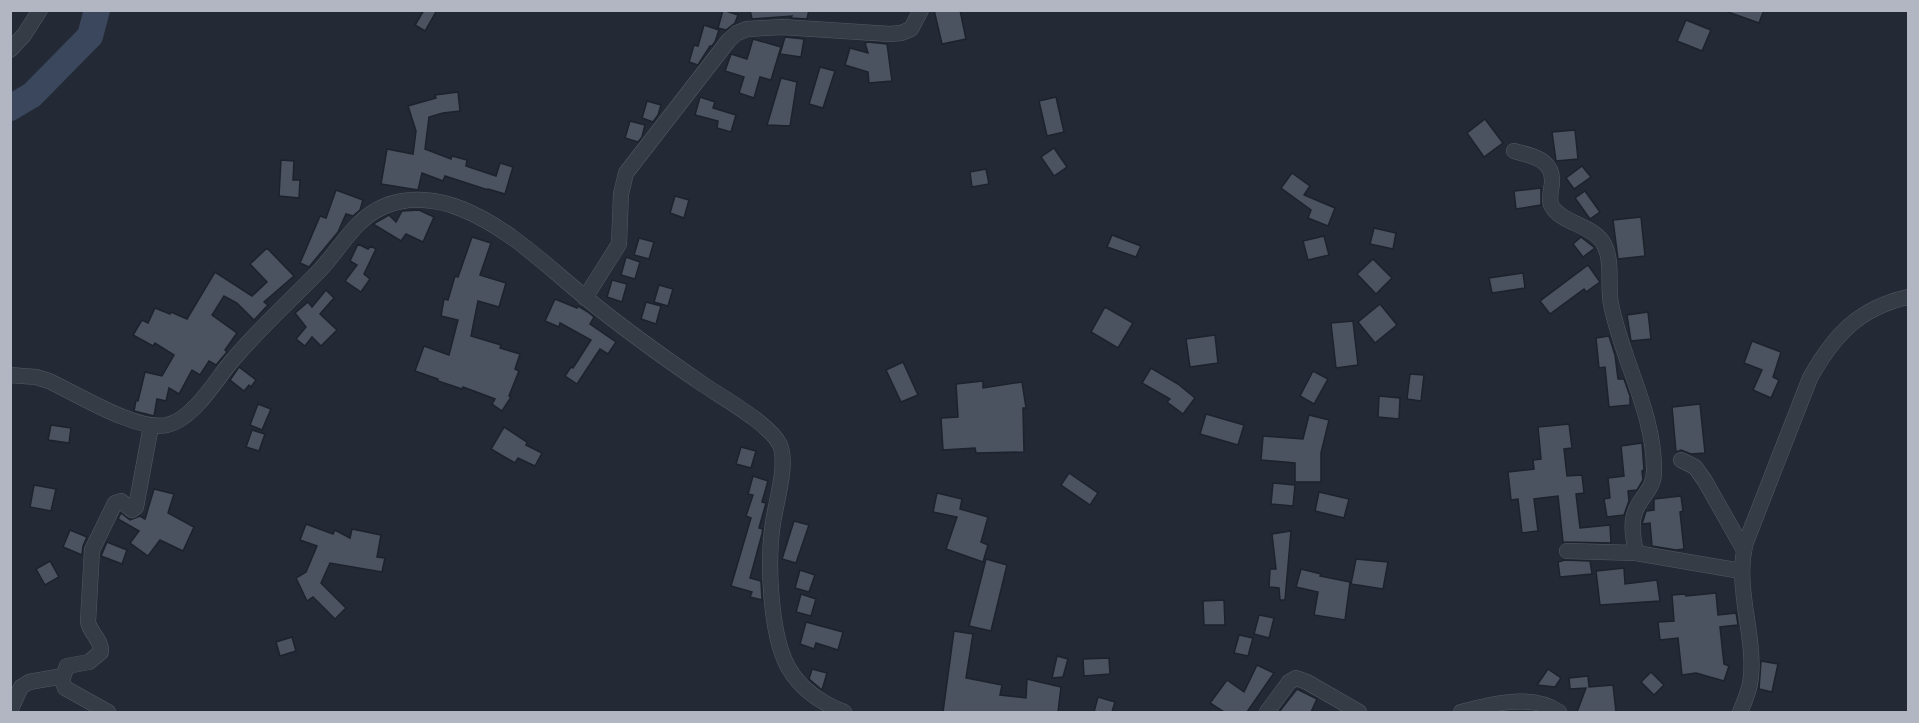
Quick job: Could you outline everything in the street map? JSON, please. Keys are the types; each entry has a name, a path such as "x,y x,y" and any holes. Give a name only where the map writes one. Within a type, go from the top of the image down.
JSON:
{"street":[{"path":"10,50 24,35 40,10"},
{"path":"585,298 619,244 621,194 626,173 729,40 737,33 747,29 782,27 900,33 911,29 921,10"},
{"path":"1514,151 1544,161 1551,169 1552,208 1560,215 1590,230 1602,242 1609,261 1610,301 1615,325 1647,415 1653,449 1653,483 1634,514 1636,553"},
{"path":"10,375 36,377 49,381 122,417 151,426 169,425 183,419 237,355 324,266 356,225 366,216 383,206 402,201 433,200 467,211 511,237 634,338 751,417 779,442 783,455 772,529 771,573 773,613 781,649 788,668 804,688 822,703 844,712"},
{"path":"1740,712 1747,697 1751,678 1752,651 1741,571 1744,550 1810,378 1839,334 1866,313 1891,301 1908,297"},
{"path":"108,712 65,688 62,684 63,676 67,666 89,662 101,652 102,646 88,622 92,550 115,503 120,501 132,510 136,507 151,426"},
{"path":"1681,460 1695,467 1705,480 1744,550"},
{"path":"1568,551 1636,553 1741,571"},
{"path":"10,711 21,687 29,682 63,676"},
{"path":"1267,712 1288,682 1296,678 1359,712"},
{"path":"1747,697 1755,712"},
{"path":"1461,712 1518,702 1533,702 1559,712"}],"building":[{"path":"424,10 437,10 425,31 415,25"},
{"path":"723,10 738,15 735,23 726,30 718,28"},
{"path":"750,10 809,10 807,19 791,18 792,16 752,19"},
{"path":"934,10 960,10 966,39 942,44"},
{"path":"1729,10 1764,10 1759,23 1728,12"},
{"path":"1686,20 1711,30 1702,51 1677,41"},
{"path":"704,25 719,30 715,42 698,65 689,62 694,45 698,46"},
{"path":"785,37 804,39 801,57 780,54"},
{"path":"753,39 781,47 771,80 760,77 754,98 739,93 744,77 725,71 731,54 747,59"},
{"path":"865,43 887,44 892,81 869,83 868,72 845,65 850,48 868,53"},
{"path":"820,67 835,71 823,108 809,104"},
{"path":"781,78 797,82 790,126 767,125"},
{"path":"458,92 460,111 429,117 425,149 451,159 452,156 467,160 466,166 496,176 500,163 513,167 505,194 445,176 443,181 422,173 418,190 381,184 387,149 413,154 416,131 408,106 436,98 435,95"},
{"path":"700,97 715,102 713,108 736,115 731,132 717,128 718,121 695,115"},
{"path":"1056,97 1064,132 1047,136 1039,101"},
{"path":"647,101 661,105 653,122 642,118"},
{"path":"1485,119 1503,143 1484,157 1467,133"},
{"path":"630,121 645,125 638,142 625,138"},
{"path":"1575,130 1578,159 1556,161 1552,132"},
{"path":"1054,148 1067,167 1054,176 1041,157"},
{"path":"281,160 294,161 293,180 300,180 299,198 279,196"},
{"path":"1582,166 1591,177 1574,189 1566,178"},
{"path":"986,169 989,184 972,187 970,172"},
{"path":"1292,173 1310,186 1304,195 1335,208 1328,226 1308,218 1311,210 1281,188"},
{"path":"1541,188 1541,205 1516,209 1514,191"},
{"path":"336,190 363,200 360,210 353,216 346,214 338,232 309,267 300,263 320,216 326,218"},
{"path":"1585,191 1600,212 1590,219 1575,198"},
{"path":"675,196 689,200 684,218 670,213"},
{"path":"419,210 434,217 423,242 406,234 401,241 373,224 389,215 396,222 402,211"},
{"path":"1641,217 1645,256 1618,259 1613,220"},
{"path":"1374,228 1396,233 1393,249 1370,244"},
{"path":"1112,235 1141,246 1136,257 1107,247"},
{"path":"1324,236 1329,255 1308,260 1303,241"},
{"path":"472,237 491,243 480,275 506,283 499,307 478,301 471,336 501,345 500,348 520,354 515,369 519,371 509,396 511,397 502,411 492,404 495,399 463,387 462,389 438,381 438,379 415,371 424,346 449,355 458,320 441,316 444,299 448,300 455,276 458,277"},
{"path":"1581,237 1595,248 1583,257 1573,244"},
{"path":"639,238 654,242 649,259 634,255"},
{"path":"358,244 368,249 371,246 376,249 364,274 370,279 361,292 345,281 357,265 350,261"},
{"path":"267,248 294,276 264,302 268,305 254,320 237,303 224,296 212,315 237,333 225,350 227,352 216,365 209,361 200,375 192,370 179,394 169,388 166,401 157,399 154,416 134,411 145,372 162,376 174,355 155,343 153,346 133,335 142,320 148,323 155,308 187,319 215,272 252,296 267,282 250,264"},
{"path":"626,257 640,262 635,279 621,275"},
{"path":"1373,259 1392,278 1376,294 1357,274"},
{"path":"1588,265 1600,282 1586,292 1584,289 1550,314 1540,301"},
{"path":"1523,273 1525,288 1492,293 1489,278"},
{"path":"612,280 627,284 622,302 607,297"},
{"path":"659,285 673,289 668,306 654,302"},
{"path":"326,290 334,298 320,314 337,330 321,346 312,337 305,346 296,339 306,327 295,313 308,302 312,307"},
{"path":"555,299 577,308 578,306 588,312 594,317 590,324 616,342 608,354 600,349 577,384 565,376 571,367 573,368 591,340 560,323 559,327 545,321"},
{"path":"646,302 661,306 656,324 641,319"},
{"path":"1380,304 1397,325 1375,343 1358,322"},
{"path":"1105,307 1133,323 1118,348 1091,332"},
{"path":"1648,312 1651,339 1631,341 1627,315"},
{"path":"1353,321 1358,365 1336,368 1331,323"},
{"path":"1215,335 1218,363 1190,367 1186,339"},
{"path":"1609,336 1615,355 1618,379 1624,379 1630,396 1630,405 1609,407 1605,367 1599,368 1596,338"},
{"path":"1752,341 1781,352 1773,377 1779,380 1771,398 1753,390 1762,370 1744,363"},
{"path":"903,362 918,395 901,402 886,370"},
{"path":"239,367 256,380 244,391 230,380"},
{"path":"1151,368 1178,384 1195,398 1183,414 1167,402 1170,399 1142,383"},
{"path":"1313,371 1328,379 1314,404 1300,396"},
{"path":"1410,374 1424,375 1421,401 1407,399"},
{"path":"983,381 983,388 1022,382 1026,408 1023,408 1024,452 976,453 975,448 943,450 941,418 958,417 956,384"},
{"path":"1379,396 1400,398 1399,419 1378,417"},
{"path":"258,404 271,409 262,430 250,425"},
{"path":"1700,404 1705,453 1691,454 1681,450 1676,452 1672,407"},
{"path":"1206,414 1244,425 1238,445 1200,434"},
{"path":"1309,415 1329,420 1321,453 1321,482 1295,482 1295,463 1261,460 1263,436 1303,439"},
{"path":"1569,424 1572,448 1564,449 1567,476 1582,475 1584,493 1576,494 1580,528 1610,525 1611,543 1563,542 1558,496 1534,499 1538,531 1522,533 1518,499 1511,500 1508,472 1534,469 1533,460 1541,459 1538,427"},
{"path":"51,425 71,428 69,443 48,440"},
{"path":"504,427 527,442 526,445 542,453 535,466 518,458 515,463 491,449"},
{"path":"252,430 265,434 259,451 246,447"},
{"path":"1642,443 1643,480 1637,490 1628,491 1629,501 1624,515 1607,517 1604,499 1610,498 1608,478 1624,476 1621,446"},
{"path":"741,447 756,451 751,468 736,464"},
{"path":"1069,473 1098,493 1090,505 1061,485"},
{"path":"753,476 768,481 762,502 766,503 759,528 763,529 750,578 761,581 762,600 750,597 752,592 731,586 751,518 746,516 753,495 748,494"},
{"path":"1273,483 1295,485 1293,506 1271,504"},
{"path":"34,485 56,489 51,511 30,507"},
{"path":"154,489 174,494 168,513 194,527 183,551 160,540 148,556 130,543 139,531 118,519 121,513 130,520 140,516 145,519"},
{"path":"1319,492 1349,499 1344,518 1315,511"},
{"path":"937,493 962,499 960,509 988,517 981,542 988,545 983,562 946,549 957,517 933,512"},
{"path":"1681,496 1683,511 1680,512 1684,549 1652,546 1650,523 1642,524 1646,511 1654,510 1654,499"},
{"path":"794,521 809,525 796,563 782,559"},
{"path":"306,524 333,534 335,530 350,538 352,529 381,535 377,557 385,558 382,572 330,563 321,583 346,608 335,619 313,597 307,601 296,578 306,572 317,546 300,540"},
{"path":"70,530 87,537 82,555 63,547"},
{"path":"1291,531 1285,600 1280,600 1279,588 1269,587 1270,569 1276,569 1272,534"},
{"path":"107,542 127,550 122,564 101,556"},
{"path":"986,559 1007,565 991,631 969,626"},
{"path":"1356,559 1388,562 1383,589 1351,584"},
{"path":"50,561 59,577 45,585 36,569"},
{"path":"1590,561 1592,574 1560,577 1558,562"},
{"path":"1624,568 1625,584 1657,580 1660,601 1600,605 1596,571"},
{"path":"1301,569 1321,574 1320,576 1350,582 1345,620 1314,615 1318,592 1296,587"},
{"path":"800,570 815,575 809,592 795,588"},
{"path":"1716,593 1718,615 1736,613 1738,625 1720,627 1724,664 1729,666 1724,681 1696,673 1682,675 1678,638 1660,640 1658,622 1674,621 1672,595"},
{"path":"801,594 816,599 811,616 796,612"},
{"path":"1224,600 1225,625 1204,625 1203,601"},
{"path":"1259,615 1274,618 1269,638 1254,634"},
{"path":"806,622 843,632 838,650 816,643 814,649 800,644"},
{"path":"954,631 973,634 966,678 1002,685 1000,695 1026,698 1027,679 1061,687 1058,712 943,712"},
{"path":"1239,635 1253,638 1248,656 1234,653"},
{"path":"292,637 296,651 280,656 276,642"},
{"path":"1057,656 1068,659 1063,677 1052,678"},
{"path":"1109,658 1110,674 1084,676 1083,659"},
{"path":"1761,661 1778,664 1772,692 1759,689"},
{"path":"1257,665 1274,673 1247,712 1224,712 1210,703 1227,680 1244,692"},
{"path":"812,669 827,673 822,690 809,679"},
{"path":"1548,669 1561,678 1555,687 1537,685"},
{"path":"1651,672 1664,685 1654,695 1641,682"},
{"path":"1588,676 1589,687 1613,685 1616,712 1577,712 1586,688 1570,689 1569,678"},
{"path":"1297,689 1317,699 1311,712 1279,712"},
{"path":"1098,697 1115,702 1112,712 1094,712"}],"waterway":[{"path":"10,108 32,95 90,36 97,10"}]}
